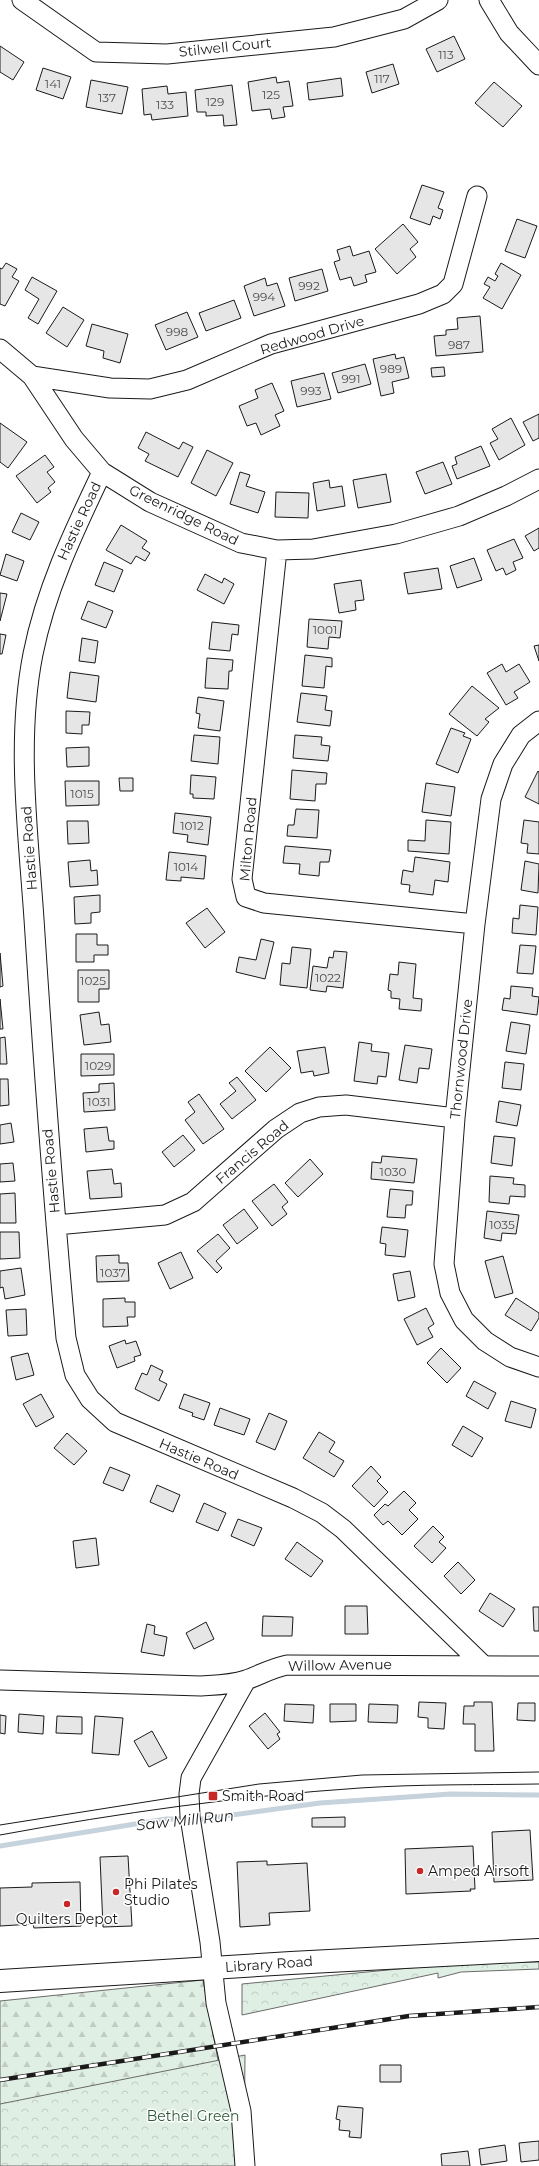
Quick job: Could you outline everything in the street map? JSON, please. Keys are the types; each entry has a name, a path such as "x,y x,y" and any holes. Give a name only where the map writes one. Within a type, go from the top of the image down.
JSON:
{"main road":[{"name":"Library Road","path":"0,1981 539,1950"}],"street":[{"name":"Stilwell Court","path":"22,0 96,52 167,54 334,37 404,19 438,0"},
{"path":"489,0 509,33 539,65"},
{"name":"Redwood Drive","path":"32,376 110,388 150,389 187,380 271,344 419,304 443,294 452,284 477,196"},
{"name":"Greenridge Road","path":"0,349 32,376 74,439 102,472 150,502 241,543 276,550 313,549 396,534 459,516 506,496 539,479"},
{"name":"Hastie Road","path":"102,472 64,552 47,598 33,654 24,716 25,780 56,1224 66,1338 75,1375 90,1399 115,1422 293,1498 322,1513 343,1529 482,1664"},
{"name":"Milton Road","path":"276,550 242,879 246,897 264,903 475,924"},
{"name":"Thornwood Drive","path":"539,721 521,735 503,764 491,799 475,924 455,1118 444,1264 450,1293 464,1320 485,1341 510,1357 539,1367"},
{"name":"Francis Road","path":"56,1224 165,1215 193,1202 276,1129 300,1113 319,1107 346,1105 455,1118"},
{"name":"Willow Avenue","path":"0,1680 201,1686 227,1684 246,1680 274,1667 287,1665 482,1664 539,1666"},
{"path":"245,2166 241,2111 216,2003 213,1968 188,1794 191,1778 246,1680"}],"green space":[{"path":"539,1962 539,1969 461,1972 438,1978 438,1973 242,2015 242,1984 461,1963"},
{"path":"203,1980 226,2103 0,2166 0,2001"},
{"name":"Bethel Green","path":"245,2055 244,2166 0,2166 0,2104"}],"building":[{"path":"454,36 465,59 437,72 426,49"},
{"path":"0,46 24,62 13,80 0,72"},
{"path":"393,64 399,84 372,93 366,72"},
{"path":"43,68 71,77 63,99 36,90"},
{"path":"276,77 277,83 289,81 293,106 283,107 285,117 272,119 270,109 252,111 248,82"},
{"path":"341,78 343,96 309,100 307,83"},
{"path":"91,80 128,87 122,114 86,107"},
{"path":"494,82 522,106 503,127 475,103"},
{"path":"232,85 237,125 224,126 223,115 206,116 206,112 197,112 195,90"},
{"path":"167,86 168,94 186,92 188,116 152,120 151,114 144,115 142,89"},
{"path":"422,185 444,192 438,208 443,210 440,219 433,216 430,225 410,218"},
{"path":"517,219 537,226 525,258 505,251"},
{"path":"403,224 418,242 410,249 416,257 397,274 375,249"},
{"path":"350,246 353,256 369,251 376,272 365,275 367,282 354,286 351,277 340,280 334,262 340,260 337,250"},
{"path":"6,263 17,269 12,277 19,281 5,306 0,304 0,268 2,269"},
{"path":"501,263 521,275 502,309 483,298 490,287 484,284 488,277 495,281 498,276 495,274"},
{"path":"322,269 328,291 295,301 289,278"},
{"path":"32,277 57,291 38,324 28,318 39,299 25,290"},
{"path":"265,278 267,286 277,283 285,306 254,316 244,286"},
{"path":"234,300 241,318 206,331 199,313"},
{"path":"63,307 84,320 67,347 46,333"},
{"path":"187,312 198,337 166,350 155,325"},
{"path":"480,316 483,352 436,356 434,336 446,335 446,330 458,329 457,318"},
{"path":"92,324 128,334 120,363 103,358 104,351 86,346"},
{"path":"395,354 396,359 404,357 409,378 392,382 394,393 381,396 373,359"},
{"path":"365,364 371,384 338,393 332,373"},
{"path":"444,367 445,376 432,377 431,368"},
{"path":"324,373 331,399 297,407 291,381"},
{"path":"272,383 284,411 275,415 280,426 261,435 256,423 247,426 239,406 258,398 255,390"},
{"path":"539,414 539,438 533,441 523,422"},
{"path":"511,418 525,445 499,460 490,443 498,439 492,429"},
{"path":"0,423 27,442 8,468 0,462"},
{"path":"146,432 179,449 183,442 193,447 178,477 145,461 149,454 138,448"},
{"path":"481,446 490,466 457,479 452,466 457,464 455,457"},
{"path":"207,450 233,463 216,496 191,483"},
{"path":"45,455 54,467 47,472 55,482 48,488 51,492 37,503 16,476"},
{"path":"443,462 452,484 425,494 416,472"},
{"path":"240,472 250,475 246,486 265,492 258,513 230,504"},
{"path":"386,474 391,502 358,508 353,480"},
{"path":"329,480 330,488 342,486 345,506 317,511 313,483"},
{"path":"276,492 309,493 308,518 275,517"},
{"path":"21,513 39,522 30,540 12,532"},
{"path":"121,525 147,541 142,548 150,553 145,561 136,556 131,564 106,550"},
{"path":"539,528 539,548 534,551 525,536"},
{"path":"514,539 523,558 513,562 516,570 506,575 503,568 496,571 487,550"},
{"path":"6,554 24,561 17,581 0,575"},
{"path":"474,558 482,580 457,588 450,566"},
{"path":"104,562 123,570 114,592 95,585"},
{"path":"438,568 442,589 408,594 404,573"},
{"path":"205,574 222,583 224,578 234,584 224,604 197,590"},
{"path":"361,580 364,600 355,601 356,610 339,613 334,584"},
{"path":"0,593 7,594 0,621"},
{"path":"88,601 113,611 106,628 81,619"},
{"path":"309,619 342,621 340,638 329,637 328,649 307,647"},
{"path":"212,622 239,625 238,635 232,634 230,651 209,649"},
{"path":"0,634 6,635 2,654 0,654"},
{"path":"82,638 98,641 95,663 79,661"},
{"path":"539,645 539,661 534,646"},
{"path":"305,655 332,658 332,667 326,666 324,688 302,686"},
{"path":"207,658 233,660 232,671 229,671 228,689 205,688"},
{"path":"502,664 506,672 519,664 530,682 514,692 518,698 506,705 487,673"},
{"path":"70,672 99,676 96,702 67,698"},
{"path":"472,686 499,708 485,719 489,722 477,736 449,714"},
{"path":"301,693 327,696 325,710 332,711 330,726 297,722"},
{"path":"198,697 224,701 220,731 198,728 200,714 196,713"},
{"path":"66,711 90,712 89,725 82,725 82,734 66,733"},
{"path":"451,728 465,733 463,736 471,739 458,773 436,764"},
{"path":"194,735 220,737 218,764 191,761"},
{"path":"295,735 322,737 321,745 330,746 328,761 293,758"},
{"path":"89,747 89,766 67,767 66,748"},
{"path":"292,770 327,773 326,784 316,784 315,801 290,799"},
{"path":"538,771 539,772 539,804 525,797"},
{"path":"191,775 216,777 214,799 193,798 193,794 190,794"},
{"path":"119,778 133,778 133,791 120,791"},
{"path":"65,781 99,781 99,805 66,806"},
{"path":"426,783 455,787 451,816 422,812"},
{"path":"296,809 319,810 317,838 287,836 288,825 294,825"},
{"path":"175,813 211,817 208,845 187,842 188,835 173,833"},
{"path":"426,820 451,822 449,854 408,851 408,840 425,841"},
{"path":"524,820 539,822 539,854 527,853 528,844 521,843"},
{"path":"67,821 88,821 89,843 68,844"},
{"path":"285,846 331,850 329,862 320,862 319,876 299,874 300,864 283,863"},
{"path":"169,852 206,856 204,879 181,877 181,881 166,880"},
{"path":"415,857 450,862 448,882 435,880 433,895 409,892 410,885 401,884 403,870 413,872"},
{"path":"90,860 91,871 97,870 98,885 70,887 68,862"},
{"path":"525,861 539,864 538,893 521,890"},
{"path":"100,895 100,912 91,913 91,923 75,924 74,897"},
{"path":"520,905 538,907 536,935 512,933 513,918 519,919"},
{"path":"207,908 225,932 205,948 186,923"},
{"path":"76,934 97,934 97,945 108,945 108,955 94,955 94,962 76,962"},
{"path":"261,939 274,942 265,979 236,972 239,957 256,960"},
{"path":"520,945 536,946 533,974 517,973"},
{"path":"292,947 311,949 307,988 280,985 282,963 290,964"},
{"path":"334,951 347,952 343,988 327,986 326,992 310,990 313,966 327,968 329,957 333,958"},
{"path":"0,953 3,986 0,987"},
{"path":"399,962 416,964 413,998 422,999 421,1011 399,1009 400,999 391,998 391,991 388,990 390,974 398,975"},
{"path":"78,970 109,970 109,989 99,989 99,1002 78,1002"},
{"path":"511,986 533,988 532,996 539,997 537,1015 502,1010 504,998 510,999"},
{"path":"0,999 3,1029 0,1029"},
{"path":"99,1012 101,1025 109,1024 111,1042 84,1045 80,1015"},
{"path":"511,1022 530,1025 526,1054 506,1051"},
{"path":"5,1037 7,1064 0,1064 0,1038"},
{"path":"359,1042 372,1044 371,1051 389,1053 386,1077 378,1076 377,1084 354,1081"},
{"path":"405,1045 432,1049 429,1069 419,1068 417,1083 399,1080"},
{"path":"270,1047 291,1068 266,1092 245,1071"},
{"path":"325,1047 329,1073 314,1076 313,1071 301,1073 297,1051"},
{"path":"81,1054 114,1054 114,1075 81,1076"},
{"path":"505,1062 524,1064 521,1090 502,1088"},
{"path":"237,1077 256,1100 232,1119 220,1104 236,1091 229,1083"},
{"path":"0,1079 8,1079 9,1105 0,1106"},
{"path":"114,1083 115,1110 84,1112 83,1093 99,1092 99,1084"},
{"path":"199,1094 224,1129 203,1144 185,1120 195,1112 188,1102"},
{"path":"499,1101 521,1105 517,1126 496,1122"},
{"path":"11,1123 14,1142 0,1144 0,1125"},
{"path":"107,1127 109,1141 114,1141 114,1149 86,1152 84,1129"},
{"path":"183,1135 195,1150 174,1167 162,1152"},
{"path":"494,1136 515,1138 512,1166 491,1163"},
{"path":"382,1156 417,1159 414,1183 371,1179 372,1162 381,1163"},
{"path":"310,1159 323,1174 298,1197 285,1183"},
{"path":"13,1163 15,1181 0,1182 0,1164"},
{"path":"112,1169 114,1184 121,1183 122,1197 90,1199 87,1171"},
{"path":"490,1176 514,1178 513,1184 525,1185 525,1197 510,1196 509,1204 489,1202"},
{"path":"274,1184 288,1202 282,1207 287,1214 272,1226 252,1201"},
{"path":"390,1189 413,1191 412,1205 406,1205 405,1218 387,1217"},
{"path":"15,1193 16,1223 0,1223 0,1194"},
{"path":"244,1209 258,1228 237,1244 223,1225"},
{"path":"487,1211 519,1215 516,1234 502,1233 501,1241 484,1238"},
{"path":"382,1227 408,1230 405,1257 385,1255 386,1244 380,1243"},
{"path":"0,1232 19,1232 20,1258 0,1259"},
{"path":"218,1234 230,1248 216,1261 222,1268 217,1273 197,1251"},
{"path":"181,1252 193,1278 170,1289 158,1263"},
{"path":"119,1255 119,1263 128,1263 129,1281 97,1282 96,1256"},
{"path":"503,1256 513,1293 495,1298 485,1261"},
{"path":"21,1268 25,1295 5,1299 3,1287 0,1288 0,1271"},
{"path":"410,1271 415,1297 398,1301 393,1274"},
{"path":"125,1298 125,1302 135,1302 135,1317 127,1317 128,1326 103,1327 103,1299"},
{"path":"516,1298 539,1313 539,1318 531,1331 505,1315"},
{"path":"426,1308 434,1324 428,1328 433,1337 417,1345 404,1319"},
{"path":"26,1309 27,1335 8,1336 6,1310"},
{"path":"125,1340 126,1344 136,1341 141,1355 134,1357 135,1361 117,1368 109,1346"},
{"path":"441,1348 461,1368 447,1383 427,1363"},
{"path":"28,1353 34,1375 16,1380 11,1357"},
{"path":"151,1365 163,1371 159,1380 167,1384 159,1401 135,1389 142,1373 147,1375"},
{"path":"474,1381 496,1393 488,1409 466,1396"},
{"path":"41,1394 54,1417 36,1427 23,1404"},
{"path":"184,1394 210,1403 204,1420 192,1416 193,1413 179,1408"},
{"path":"511,1401 536,1409 531,1428 505,1421"},
{"path":"220,1408 250,1419 244,1435 214,1425"},
{"path":"269,1413 287,1421 275,1450 256,1442"},
{"path":"463,1426 483,1438 472,1457 452,1445"},
{"path":"319,1432 335,1442 329,1452 344,1461 334,1477 303,1458"},
{"path":"67,1433 87,1451 74,1465 54,1448"},
{"path":"371,1466 381,1477 377,1481 388,1492 374,1507 352,1486"},
{"path":"110,1467 130,1475 123,1491 103,1483"},
{"path":"157,1485 180,1495 173,1512 150,1502"},
{"path":"404,1491 416,1503 409,1510 418,1519 402,1535 388,1521 383,1525 374,1515 385,1504 388,1506"},
{"path":"204,1503 226,1513 218,1531 196,1522"},
{"path":"238,1519 262,1528 254,1546 231,1536"},
{"path":"433,1526 444,1537 439,1542 446,1548 432,1563 414,1546"},
{"path":"96,1538 99,1565 76,1568 73,1541"},
{"path":"297,1542 323,1561 311,1577 285,1559"},
{"path":"458,1562 475,1580 461,1594 444,1576"},
{"path":"490,1593 515,1609 503,1627 479,1611"},
{"path":"345,1606 367,1606 368,1634 345,1634"},
{"path":"533,1607 539,1607 539,1631 534,1631"},
{"path":"263,1616 293,1617 292,1636 262,1636"},
{"path":"206,1622 214,1639 194,1649 186,1633"},
{"path":"147,1624 155,1626 154,1634 167,1637 164,1656 141,1652"},
{"path":"419,1702 446,1703 444,1729 428,1728 428,1718 418,1717"},
{"path":"474,1702 492,1702 494,1751 475,1751 475,1724 463,1724 464,1706 474,1706"},
{"path":"518,1703 535,1703 535,1721 517,1720"},
{"path":"285,1704 314,1705 313,1723 284,1721"},
{"path":"330,1704 356,1704 356,1721 330,1722"},
{"path":"369,1704 398,1705 397,1723 368,1722"},
{"path":"265,1713 280,1732 277,1734 280,1739 268,1749 249,1726"},
{"path":"19,1714 44,1716 43,1734 18,1732"},
{"path":"0,1715 6,1716 5,1734 0,1733"},
{"path":"57,1716 82,1717 82,1734 56,1733"},
{"path":"95,1716 123,1718 119,1755 92,1753"},
{"path":"152,1731 167,1758 149,1767 134,1741"},
{"path":"345,1817 345,1827 312,1827 312,1818"},
{"path":"530,1830 533,1880 494,1882 492,1832"},
{"path":"473,1846 475,1889 470,1889 471,1891 406,1894 405,1849"},
{"name":"Phi Pilates Studio","path":"128,1856 132,1926 103,1927 100,1857"},
{"path":"267,1861 267,1865 307,1863 310,1911 269,1913 270,1925 240,1927 237,1862"},
{"path":"80,1882 81,1926 34,1928 33,1924 0,1926 0,1888 32,1887 32,1883"},
{"path":"380,2065 401,2065 401,2082 380,2082"},
{"path":"338,2106 363,2108 361,2138 349,2137 350,2131 339,2130 340,2120 336,2119"},
{"path":"539,2141 539,2160 521,2162 519,2143"},
{"path":"505,2145 507,2161 481,2165 479,2149"},
{"path":"468,2151 470,2166 442,2166 441,2154"}],"waterway":[{"name":"Saw Mill Run","path":"195,1820 320,1803 451,1794 539,1795"},
{"name":"Saw Mill Run","path":"0,1846 166,1819 187,1819"}],"tram line":[{"path":"0,1825 259,1784 362,1775 539,1772"},
{"path":"0,1835 180,1806 315,1791 427,1785 539,1784"}],"railway":[{"path":"0,2080 409,2016 539,2007"}],"place":[{"name":"Smith Road","path":"213,1796"},
{"name":"Amped Airsoft","path":"420,1871"},
{"name":"Phi Pilates Studio","path":"116,1892"},
{"name":"Quilters Depot","path":"67,1904"}]}
